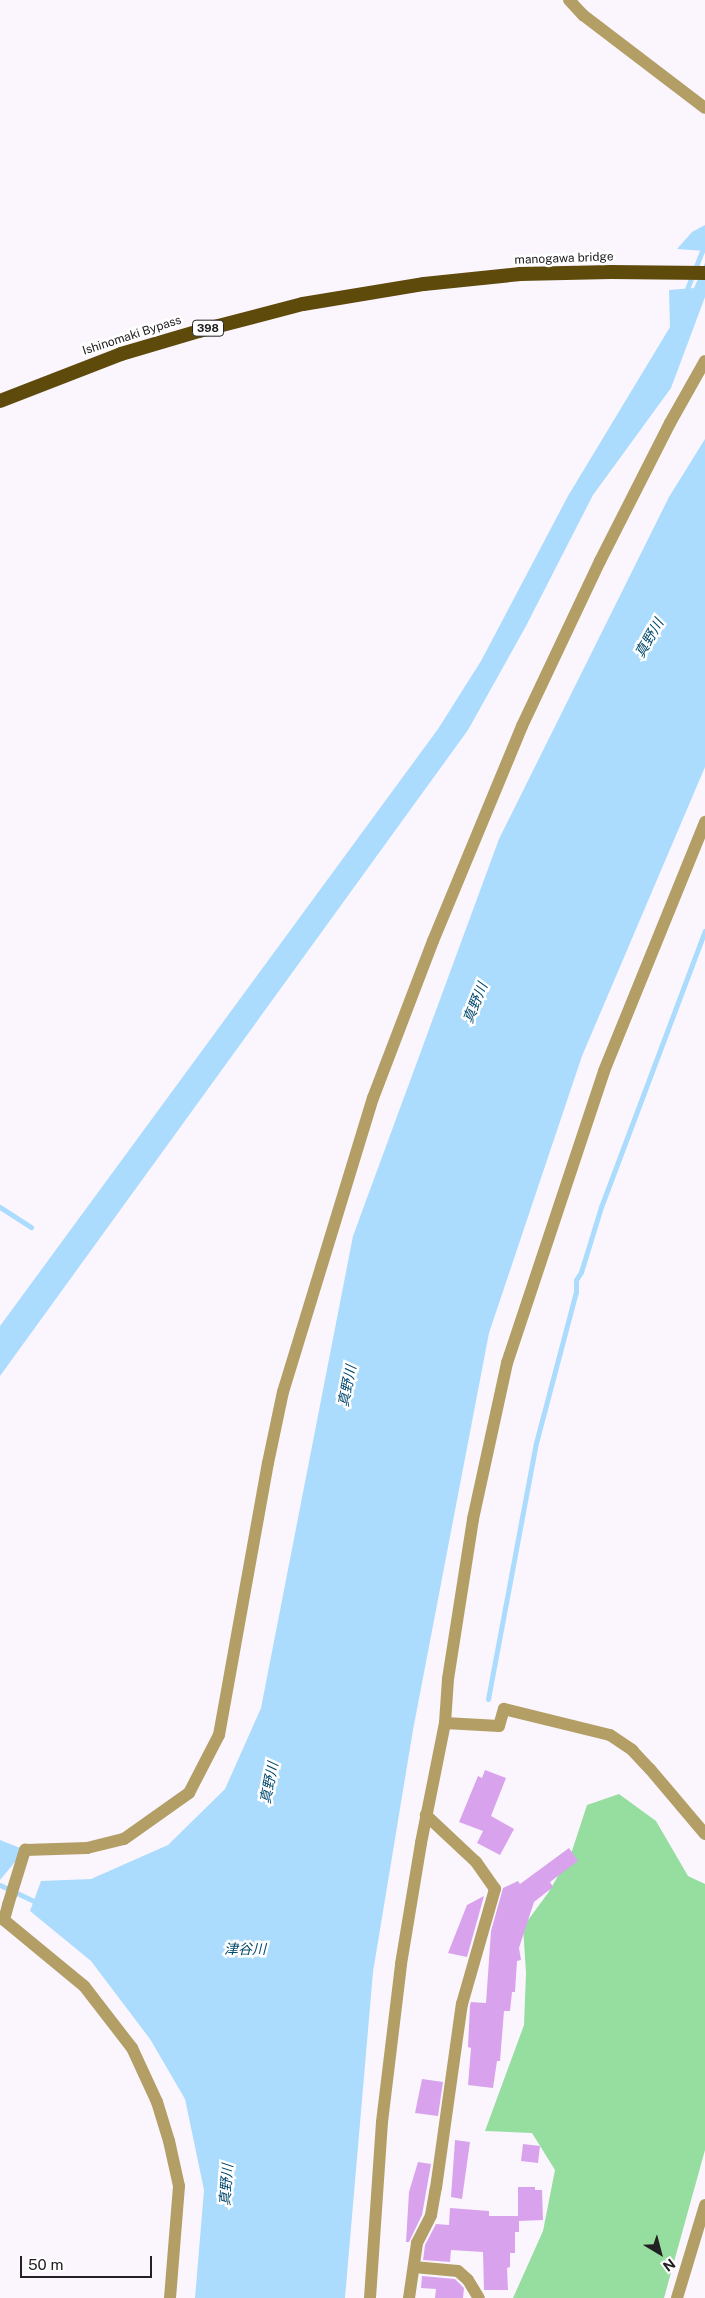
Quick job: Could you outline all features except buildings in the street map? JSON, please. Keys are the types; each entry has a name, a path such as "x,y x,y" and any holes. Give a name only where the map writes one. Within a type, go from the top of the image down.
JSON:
{"highway":[{"name":"manogawa bridge","path":"424,284 520,274 611,272 705,273"},
{"name":"Ishinomaki Bypass","path":"0,400 121,354 199,331 303,304 424,284"}],"street":[{"path":"569,0 583,15 705,108"},
{"path":"170,2298 179,2186 169,2141 157,2102 132,2048 84,1986 4,1920 8,1905 25,1850 87,1848 124,1839 189,1793 219,1735 283,1392 373,1098 433,941 522,726 600,561 670,423 705,361"},
{"path":"370,2298 382,2122 401,1964 426,1815 445,1723 448,1679 473,1519 507,1362 604,1071 705,822"},
{"path":"445,1723 500,1726 504,1709 610,1735 638,1756 705,1834"},
{"path":"410,2298 417,2243 430,2215 436,2188 462,2004 495,1889 476,1862 426,1815"},
{"path":"677,2298 705,2205"},
{"path":"414,2267 458,2271 468,2280 479,2298"}],"green space":[{"path":"619,1794 656,1821 688,1876 705,1884 705,2150 664,2298 513,2298 543,2231 555,2170 532,2133 485,2131 524,2025 526,1973 523,1927 548,1893 571,1854 587,1805"}],"water":[{"path":"705,225 705,251 677,249 692,232"},
{"path":"705,263 705,297 671,388 593,495 526,626 468,730 0,1376 0,1326 438,729 481,661 568,496 670,327 669,290 694,288"},
{"name":"津谷川","path":"705,439 705,767 582,1056 489,1333 413,1730 373,1972 345,2298 195,2298 204,2190 185,2099 150,2039 91,1961 30,1911 41,1881 91,1879 168,1845 225,1789 261,1708 353,1236 499,839 669,497"},
{"path":"0,1840 25,1850 0,1880"}],"waterway":[{"path":"685,294 702,251 705,249"},
{"path":"488,1699 536,1443 576,1292 576,1280 581,1272 601,1207 705,931"},
{"path":"0,1207 31,1227"},
{"path":"0,1885 38,1903"}],"water label":[{"name":"真野川","path":"649,638"},
{"name":"真野川","path":"475,1003"},
{"name":"真野川","path":"347,1386"},
{"name":"真野川","path":"269,1783"},
{"name":"真野川","path":"226,2185"}]}
